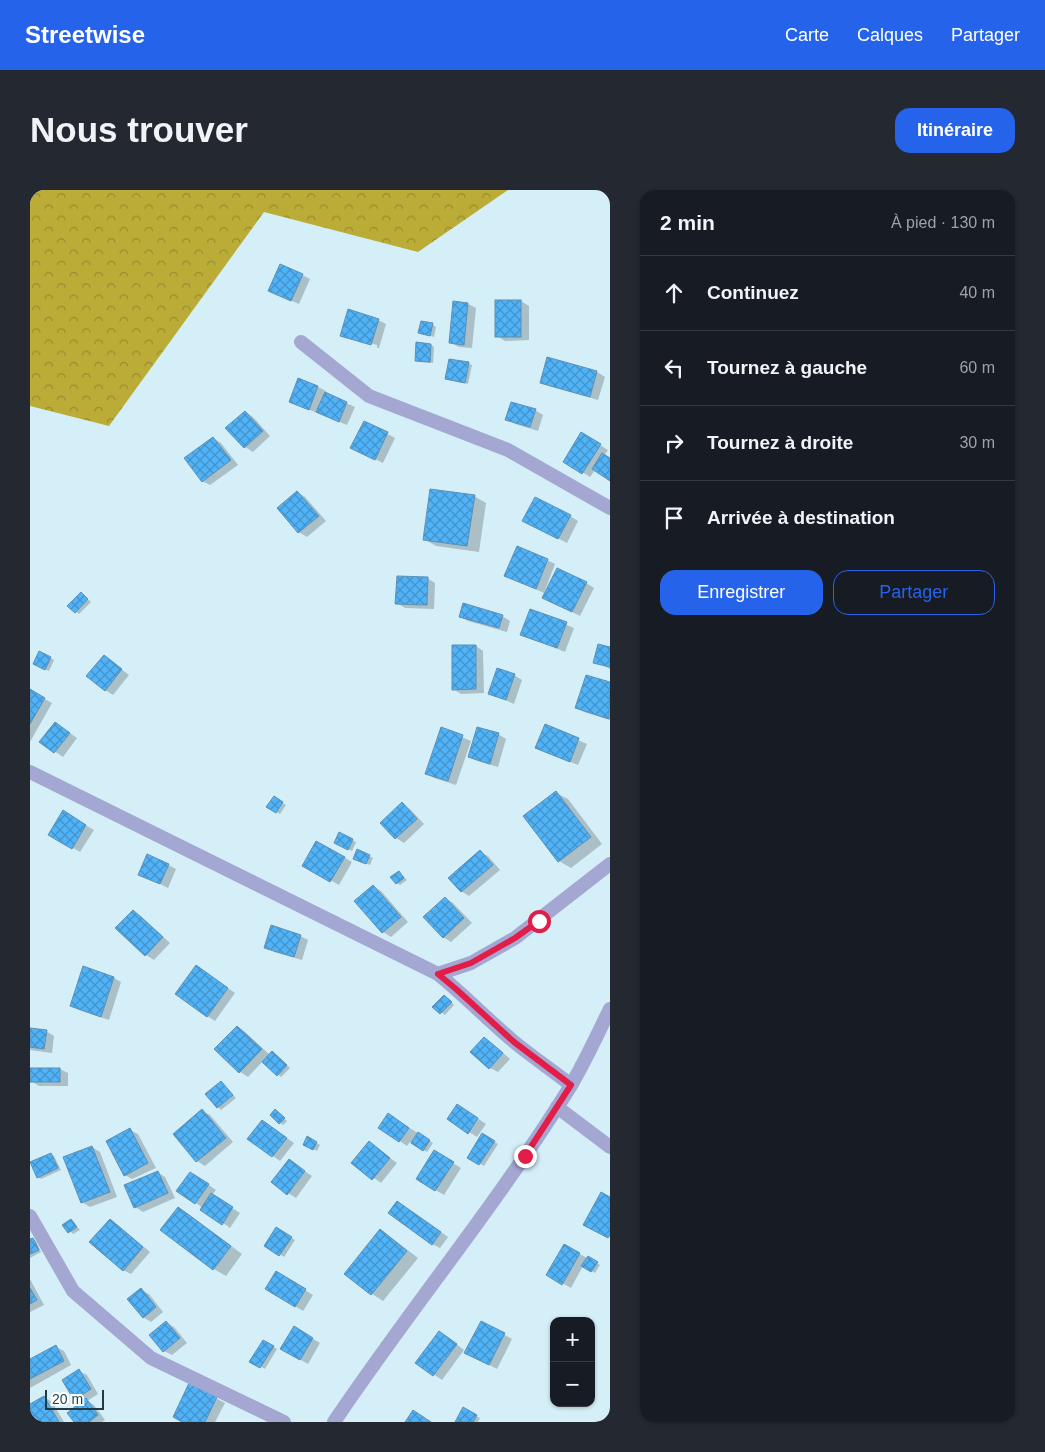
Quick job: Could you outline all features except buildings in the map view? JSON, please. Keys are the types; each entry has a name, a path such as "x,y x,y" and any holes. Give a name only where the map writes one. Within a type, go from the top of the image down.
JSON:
{"street":[{"path":"301,342 369,396 508,450 610,508"},
{"path":"30,772 438,974 514,1042 571,1085"},
{"path":"438,974 471,963 515,938 610,864"},
{"path":"334,1422 376,1359 525,1156 571,1085 610,1009"},
{"path":"557,1107 610,1147"},
{"path":"30,1216 73,1291 151,1358 284,1422"}],"green space":[{"path":"30,190 508,190 418,252 264,212 109,426 30,406"}],"route":[{"path":"525,1156 571,1085 514,1042 438,974 471,963 515,938 539,921"}]}
